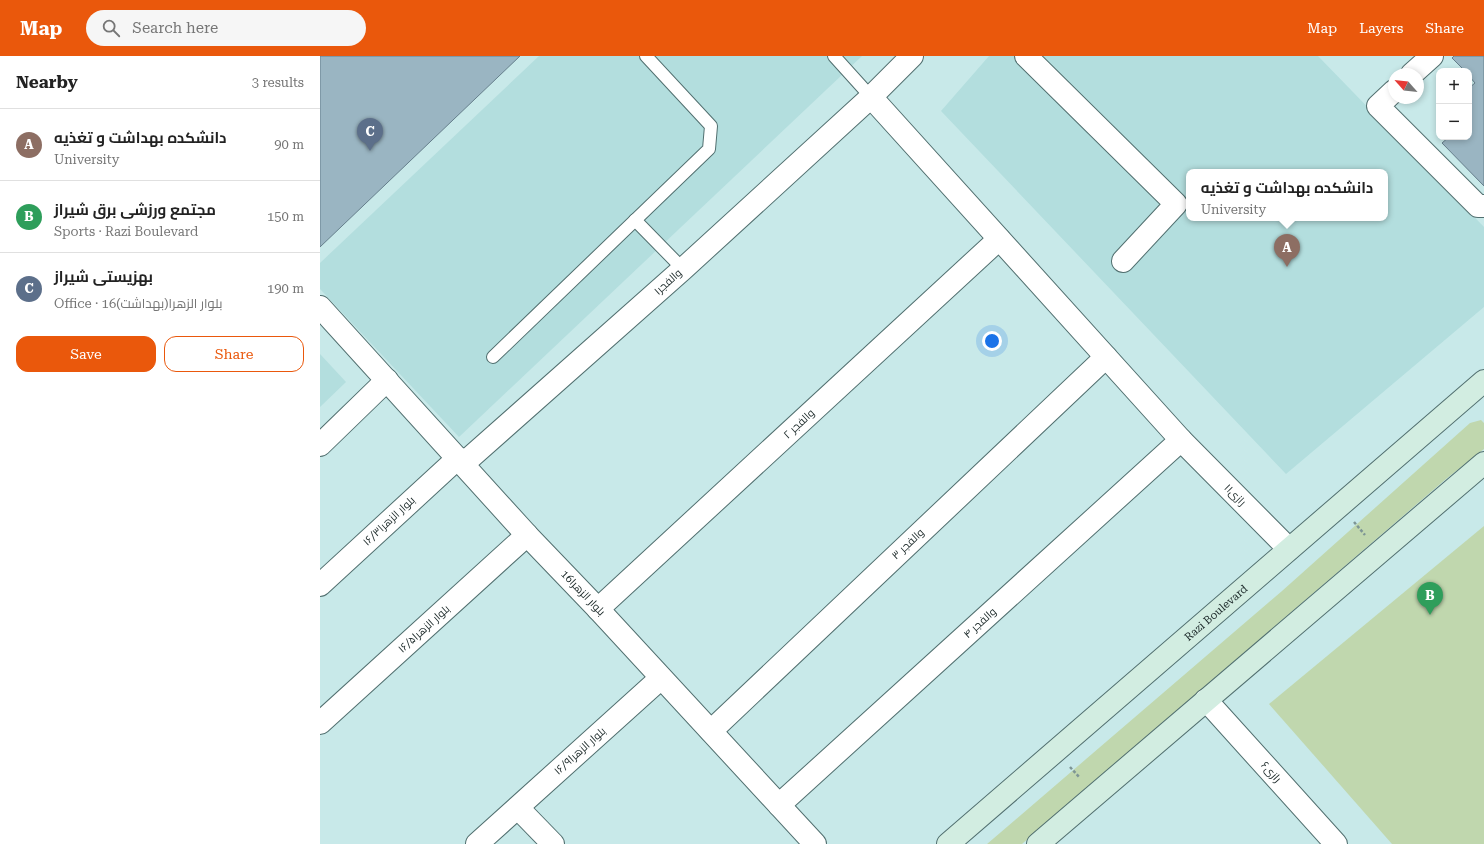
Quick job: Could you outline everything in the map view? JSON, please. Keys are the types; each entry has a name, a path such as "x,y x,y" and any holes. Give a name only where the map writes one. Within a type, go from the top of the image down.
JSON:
{"main road":[{"name":"Razi Boulevard","path":"948,844 1339,506 1483,384"},
{"path":"1038,844 1484,463"}],"street":[{"name":"والفجر۱","path":"460,461 683,269 871,97 912,56"},
{"path":"1026,56 1176,204 1123,261"},
{"path":"1419,68 1432,56"},
{"name":"رازی۱۱","path":"871,97 1181,440 1289,549"},
{"path":"1388,97 1378,106 1478,206 1484,206"},
{"name":"والفجر ۲","path":"598,609 999,239"},
{"name":"16بلوار الزهرا","path":"320,307 527,535 598,609 815,844"},
{"name":"والفجر ۳","path":"711,731 1106,357"},
{"path":"320,445 387,380"},
{"name":"والفجر ۴","path":"779,805 1181,440"},
{"name":"بلوار الزهرا۱۶/۳","path":"320,585 460,461"},
{"name":"بلوار الزهرا۱۶/۵","path":"320,723 527,535"},
{"name":"بلوار الزهرا۱۶/۹","path":"477,844 662,678"},
{"name":"رازی۶","path":"1206,700 1336,844"},
{"path":"518,808 552,844"}],"lane":[{"path":"493,357 708,149 711,126 646,56"},
{"path":"834,56 871,97"},
{"path":"635,220 683,269"}],"path":[{"path":"1339,506 1380,551"},
{"path":"1057,750 1094,796"}],"shaded area":[{"path":"539,56 862,56 459,437 320,289 320,263"},
{"path":"989,56 1318,56 1484,227 1484,307 1286,474 941,111"},
{"path":"320,354 346,382 320,407"}],"green space":[{"path":"1481,420 1484,423 1484,449 1446,479 1022,844 987,844 1282,591 1470,423"},
{"path":"1484,526 1484,844 1392,844 1269,704"}],"building":[{"path":"320,56 520,56 320,247"},
{"path":"1454,56 1484,56 1484,186 1442,143 1446,140 1472,140 1472,86 1475,83 1472,80 1472,68 1462,68 1452,58"}],"place":[{"name":"بهزیستی شیراز","path":"370,151"},
{"name":"دانشکده بهداشت و تغذیه","path":"1287,267"},
{"name":"مجتمع ورزشی برق شیراز","path":"1430,615"}]}
